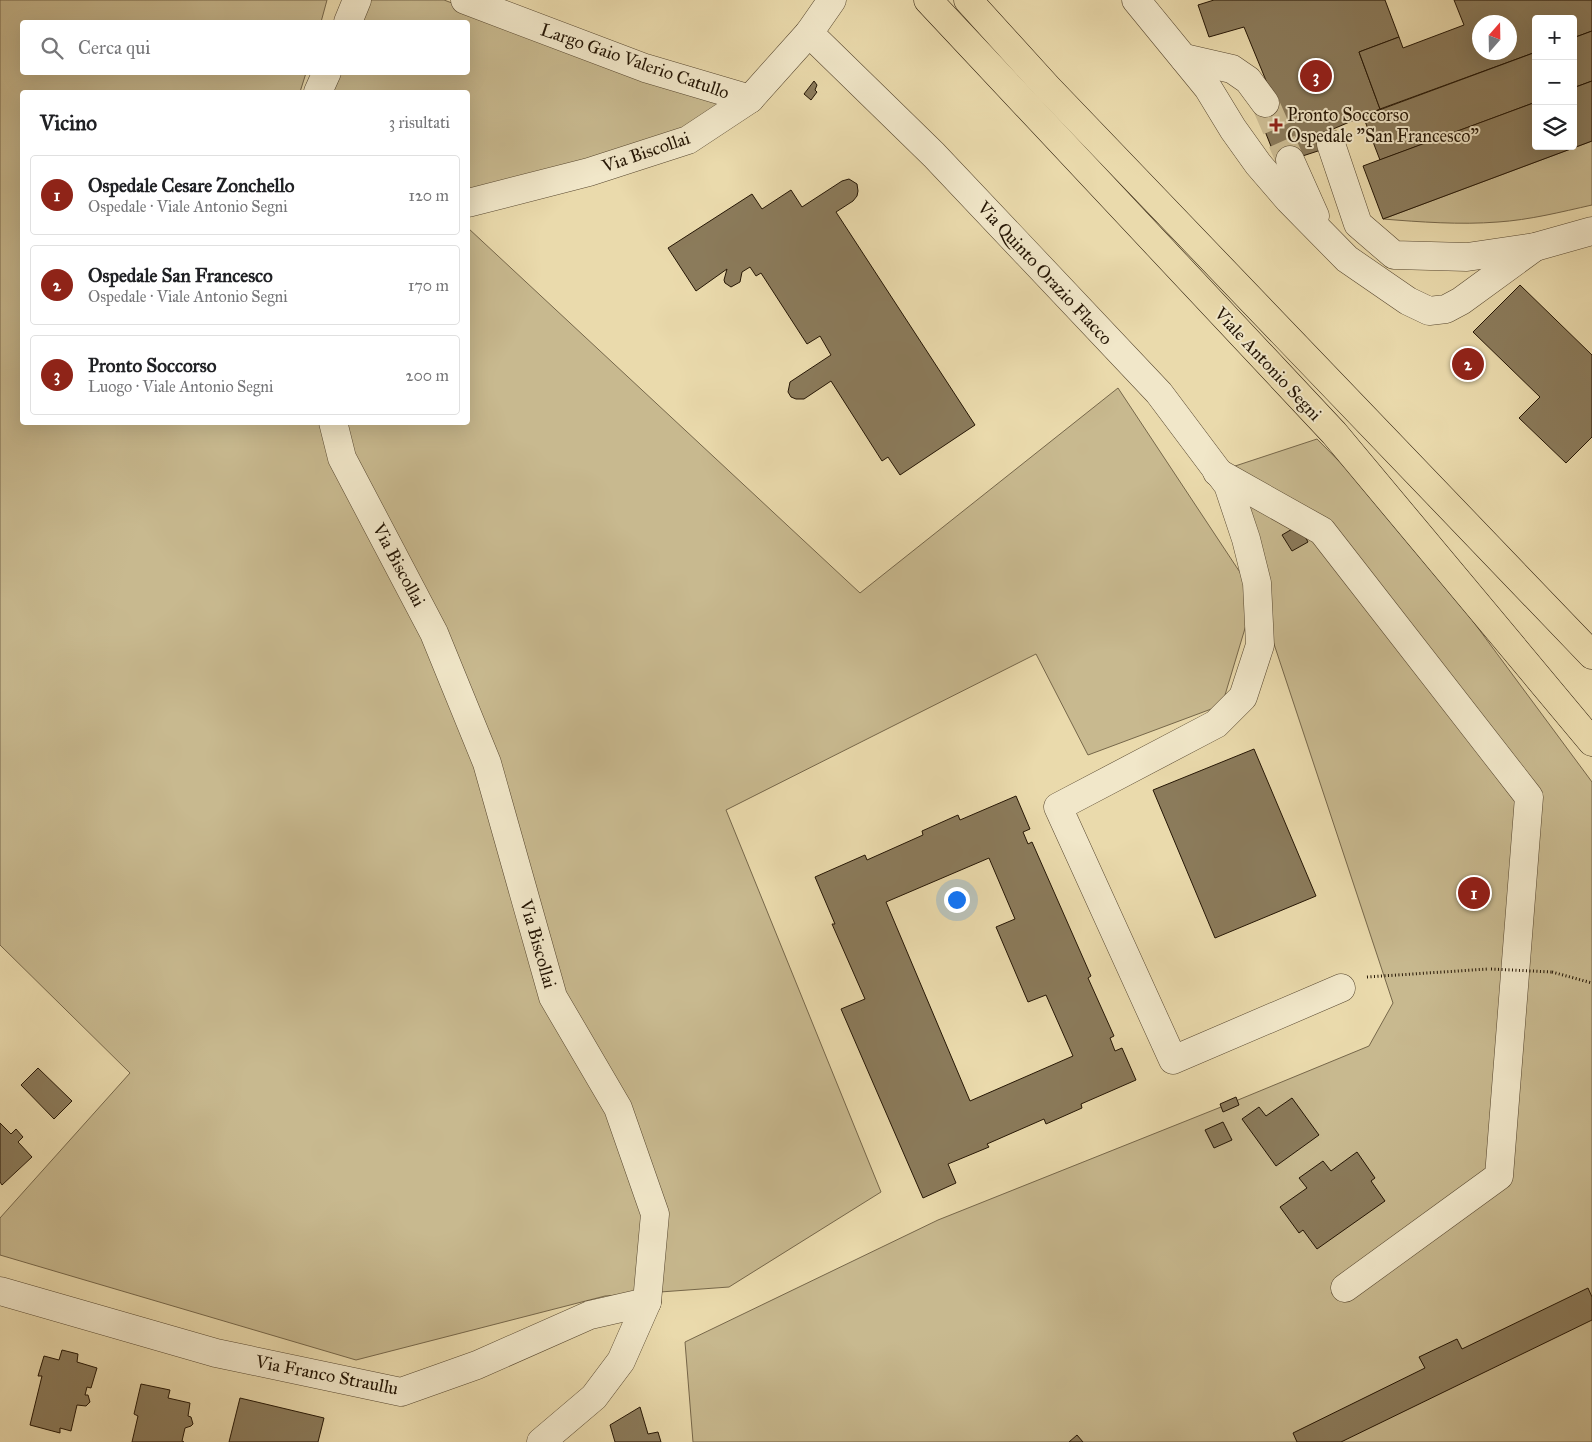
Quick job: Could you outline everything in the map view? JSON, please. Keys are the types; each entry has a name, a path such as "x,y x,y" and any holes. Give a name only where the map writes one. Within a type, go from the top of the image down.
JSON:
{"main road":[{"name":"Viale Antonio Segni","path":"928,0 1334,433 1592,742"},
{"name":"Viale Antonio Segni","path":"968,0 1054,94 1592,655"}],"street":[{"path":"349,20 357,0"},
{"name":"Largo Gaio Valerio Catullo","path":"465,0 645,68 750,99"},
{"name":"Via Biscollai","path":"470,202 589,172 688,140 750,99 810,33 832,0"},
{"path":"1142,7 1208,88 1233,129 1258,164 1289,200 1347,259 1408,301 1430,311 1446,308 1461,301 1535,247"},
{"name":"Via Quinto Orazio Flacco","path":"810,33 934,155 1159,393 1228,485 1246,539 1257,583 1260,645 1243,697 1216,724 1058,807 1173,1060 1341,988"},
{"path":"1184,58 1232,69 1248,80 1265,103"},
{"path":"319,90 325,75"},
{"path":"1331,144 1358,224 1394,255 1467,256 1535,247 1592,231"},
{"path":"1290,160 1323,233"},
{"name":"Via Biscollai","path":"334,425 342,458 434,633 487,763 553,997 618,1108 655,1214 647,1302 622,1361 594,1396 541,1442"},
{"path":"1217,472 1322,531 1529,797 1498,1176 1345,1288"},
{"name":"Via Franco Straullu","path":"0,1290 216,1353 401,1392 477,1365 590,1315 647,1302"}],"path":[{"path":"1341,988 1361,977 1491,969 1552,972 1592,983"}],"shaded area":[{"path":"0,0 327,0 322,20 20,20 20,75 305,75 301,90 20,90 20,425 470,425 470,230 860,593 1118,388 1255,595 1222,705 1088,755 1036,654 726,810 881,1192 729,1287 605,1296 356,1360 0,1255 0,1218 130,1073 0,945"},
{"path":"366,0 444,0 548,39 735,95 688,140 470,199 470,90 327,90 334,75 470,75 470,20 357,20"},
{"path":"1592,141 1592,205 1533,218 1484,223 1383,219 1568,150 1577,150 1577,147"},
{"path":"1317,439 1401,524 1592,782 1592,1442 693,1442 685,1342 938,1220 1369,1046 1393,1003 1217,472"}],"building":[{"path":"1214,0 1385,0 1399,37 1359,52 1380,109 1319,135 1324,149 1278,164 1255,106 1274,100 1244,27 1209,37 1198,5"},
{"path":"1454,0 1592,0 1592,31 1577,37 1577,15 1532,15 1532,53 1517,59 1517,15 1472,15 1472,60 1514,60 1380,109 1359,52 1399,37 1403,48 1464,25"},
{"path":"1592,31 1592,81 1577,87 1577,60 1577,37"},
{"path":"1532,53 1532,103 1380,160 1363,116"},
{"path":"814,81 817,85 815,90 817,92 811,100 804,94"},
{"path":"1592,81 1592,141 1577,147 1577,105 1577,87"},
{"path":"1532,103 1532,150 1568,150 1383,219 1363,166"},
{"path":"849,179 857,184 857,196 853,201 836,212 975,425 900,475 888,457 882,461 831,381 804,399 791,397 788,392 790,382 831,355 820,336 807,344 761,273 756,276 750,267 742,272 740,282 731,287 724,280 727,269 696,291 668,248 752,194 762,209 791,190 802,207 842,181"},
{"path":"1520,285 1592,355 1592,437 1566,463 1519,418 1540,397 1473,332"},
{"path":"1299,525 1308,542 1292,551 1282,535"},
{"path":"1254,749 1316,896 1215,938 1153,790"},
{"path":"1016,796 1030,829 1023,832 1028,844 1032,842 1091,976 1088,978 1114,1036 1110,1038 1115,1051 1122,1048 1136,1080 1081,1104 1082,1108 1046,1124 1044,1119 987,1144 989,1147 948,1164 956,1183 923,1198 841,1009 865,999 832,924 835,924 815,877 865,855 867,860 923,835 922,831 958,815 960,820","holes":["989,858 1015,919 996,927 1028,1002 1046,995 1073,1056 970,1101 886,902"]},
{"path":"38,1068 72,1101 54,1119 21,1085"},
{"path":"1236,1097 1239,1105 1223,1112 1220,1104"},
{"path":"1292,1098 1319,1135 1276,1166 1242,1119 1259,1107 1266,1116"},
{"path":"1223,1122 1232,1140 1214,1148 1205,1130"},
{"path":"0,1123 11,1134 16,1129 23,1137 18,1142 32,1157 2,1185 0,1182"},
{"path":"1357,1152 1375,1178 1371,1181 1385,1201 1317,1249 1303,1230 1299,1233 1280,1207 1307,1188 1299,1178 1323,1161 1331,1171"},
{"path":"1588,1288 1592,1297 1592,1320 1341,1442 1297,1442 1293,1433 1425,1368 1419,1357 1457,1339 1462,1349"},
{"path":"62,1350 78,1354 77,1362 97,1368 91,1388 87,1387 85,1395 88,1395 90,1402 86,1406 77,1405 71,1431 60,1428 60,1433 30,1425 42,1376 38,1376 44,1356 59,1360"},
{"path":"141,1384 170,1390 168,1398 190,1403 188,1416 191,1417 193,1424 185,1428 182,1441 184,1442 132,1442 138,1416 134,1414"},
{"path":"240,1398 324,1418 318,1442 229,1442"},
{"path":"640,1407 648,1434 658,1432 661,1442 615,1442 610,1425"},
{"path":"1077,1435 1083,1442 1069,1442"}],"tunnel":[{"path":"1265,103 1290,160"}],"place":[{"name":"Pronto Soccorso","path":"1316,76"},
{"name":"Pronto Soccorso Ospedale \"San Francesco\"","path":"1276,125"},
{"name":"Ospedale San Francesco","path":"1468,364"},
{"name":"Ospedale Cesare Zonchello","path":"1474,893"}]}
